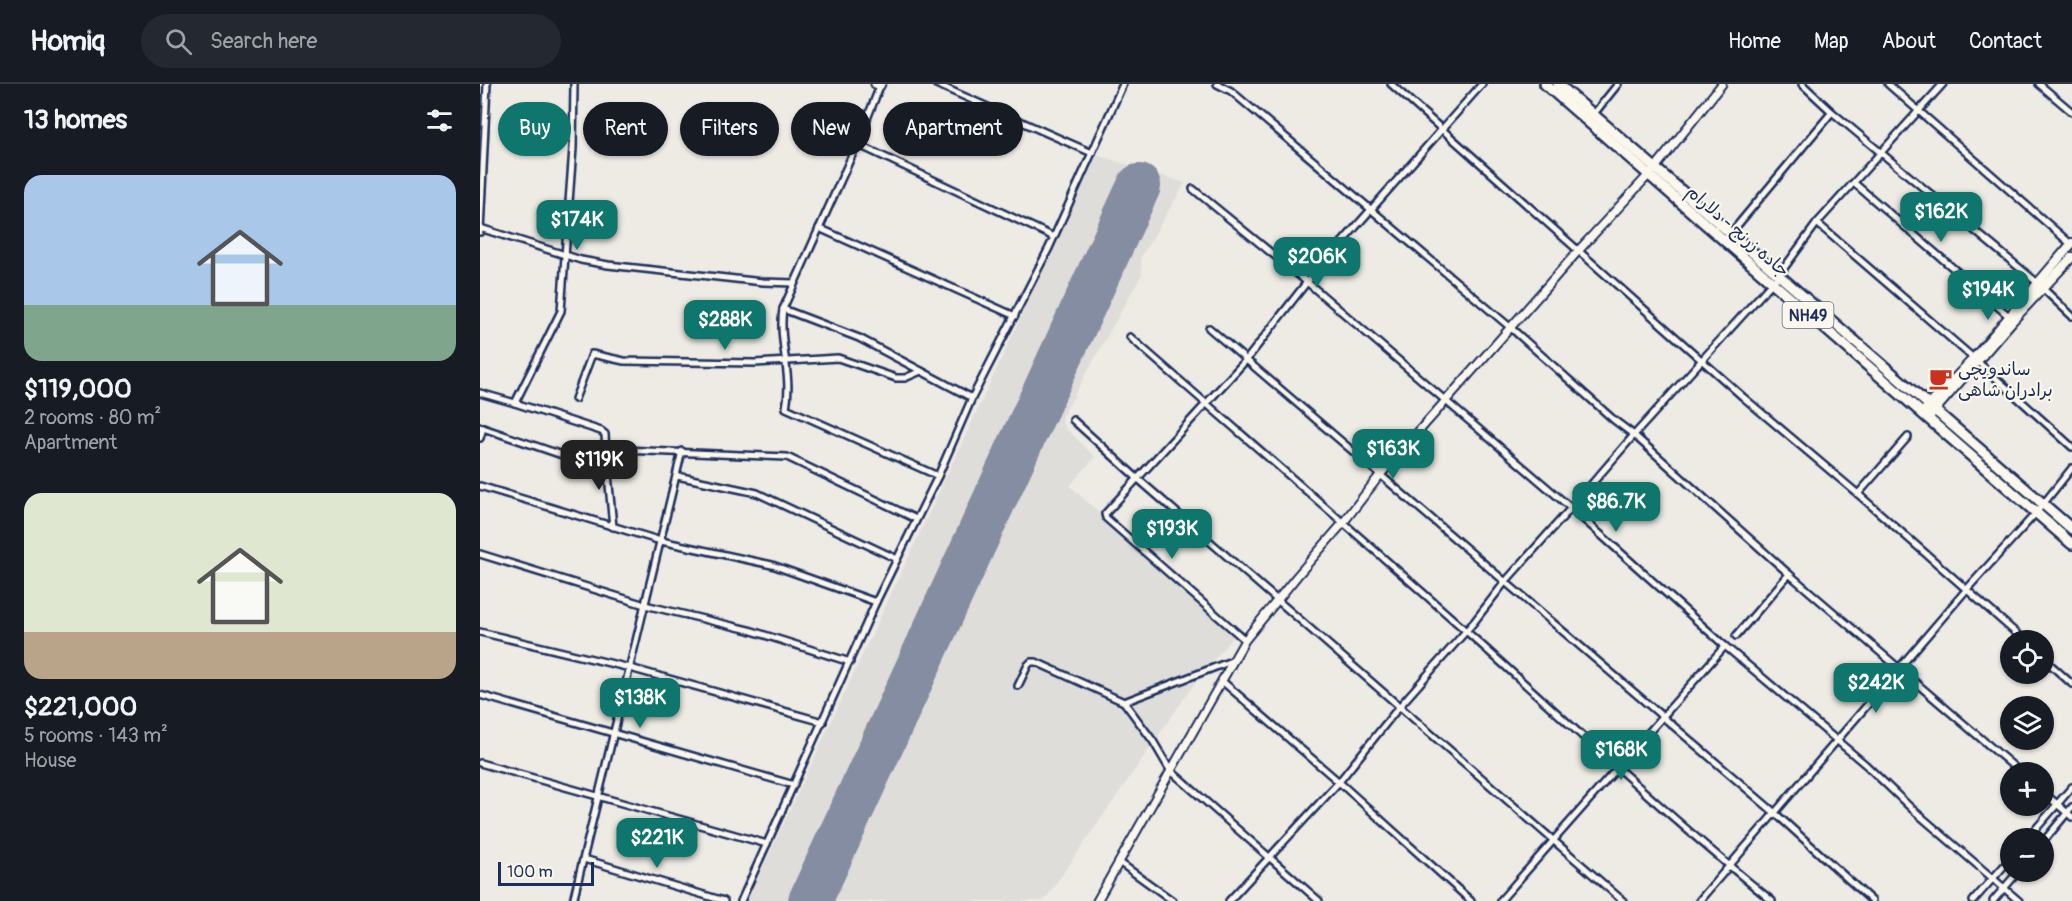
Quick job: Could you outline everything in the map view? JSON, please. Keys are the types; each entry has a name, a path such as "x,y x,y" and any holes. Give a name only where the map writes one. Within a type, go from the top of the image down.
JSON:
{"highway":[{"name":"جاده زرنج - دلارام","path":"1545,84 1731,233 2072,529"},
{"name":"جاده زرنج - دلارام","path":"1558,84 1771,283 2072,544"}],"main road":[{"path":"1925,416 2039,287 2072,244"},
{"path":"2039,287 2072,257"}],"street":[{"path":"480,232 487,84"},
{"path":"515,403 561,311 573,148 574,84"},
{"path":"936,84 1092,153"},
{"path":"741,901 876,603 938,476 972,398 1054,237 1123,84"},
{"path":"1217,84 1231,92 1511,328 1789,574 2008,762"},
{"path":"1391,84 1703,361 2013,630"},
{"path":"1245,640 1105,514 1247,359 1307,282 1482,84"},
{"path":"1593,115 1618,84"},
{"path":"1097,901 1245,640 1380,475 1579,250 1652,172 1722,84"},
{"path":"1802,84 2072,316"},
{"path":"1888,84 2072,244"},
{"path":"1230,901 1339,782 1505,582 1779,275 1817,223 1943,84"},
{"path":"2039,84 2072,112"},
{"path":"871,106 879,85"},
{"path":"1731,233 1832,112"},
{"path":"871,151 1054,237"},
{"path":"852,156 783,309 781,321 786,408 938,476"},
{"path":"1854,183 2011,318"},
{"path":"1193,189 1307,282 1571,508 1725,646 2019,901"},
{"path":"1817,223 1976,360 2072,447"},
{"path":"480,228 581,260 636,269 794,283"},
{"path":"819,228 1015,316"},
{"path":"783,309 859,338 972,398"},
{"path":"1209,328 1775,813 1872,901"},
{"path":"1130,337 1466,631 1617,768 1772,901"},
{"path":"575,399 592,354 624,361 755,363 838,358 896,378 905,378 921,371"},
{"path":"480,393 604,432 613,527"},
{"path":"1073,420 1623,901"},
{"path":"480,438 482,427 609,471"},
{"path":"1858,494 1908,437"},
{"path":"606,453 623,450 682,451 786,457 916,519"},
{"path":"573,901 682,451"},
{"path":"1699,901 2036,513 2072,468"},
{"path":"677,476 757,493 897,559"},
{"path":"480,486 661,541 772,565 876,603"},
{"path":"480,554 645,605 749,630 850,662"},
{"path":"1736,636 1789,574"},
{"path":"480,632 630,668 823,722"},
{"path":"1500,901 1725,646"},
{"path":"1124,702 1234,659"},
{"path":"1018,686 1028,665 1035,662 1124,702 1153,741 1170,770 1320,901"},
{"path":"2054,668 2072,684"},
{"path":"1222,681 1471,901"},
{"path":"480,695 794,786"},
{"path":"480,763 767,844"},
{"path":"2037,828 2072,787"},
{"path":"2054,801 2069,815"},
{"path":"2054,831 2069,815 2072,807"},
{"path":"584,859 724,901"},
{"path":"1119,862 1173,901"},
{"path":"1974,901 2000,871"},
{"path":"1993,901 2009,882"}],"shaded area":[{"path":"1097,155 1185,183 1141,257 1142,274 1062,417 1063,425 1095,457 1070,486 1234,635 1192,687 1044,901 747,901"}],"runway":[{"path":"810,901 1139,186"}],"place":[{"name":"ساندویچی برادران شاهی","path":"1940,379"}]}
